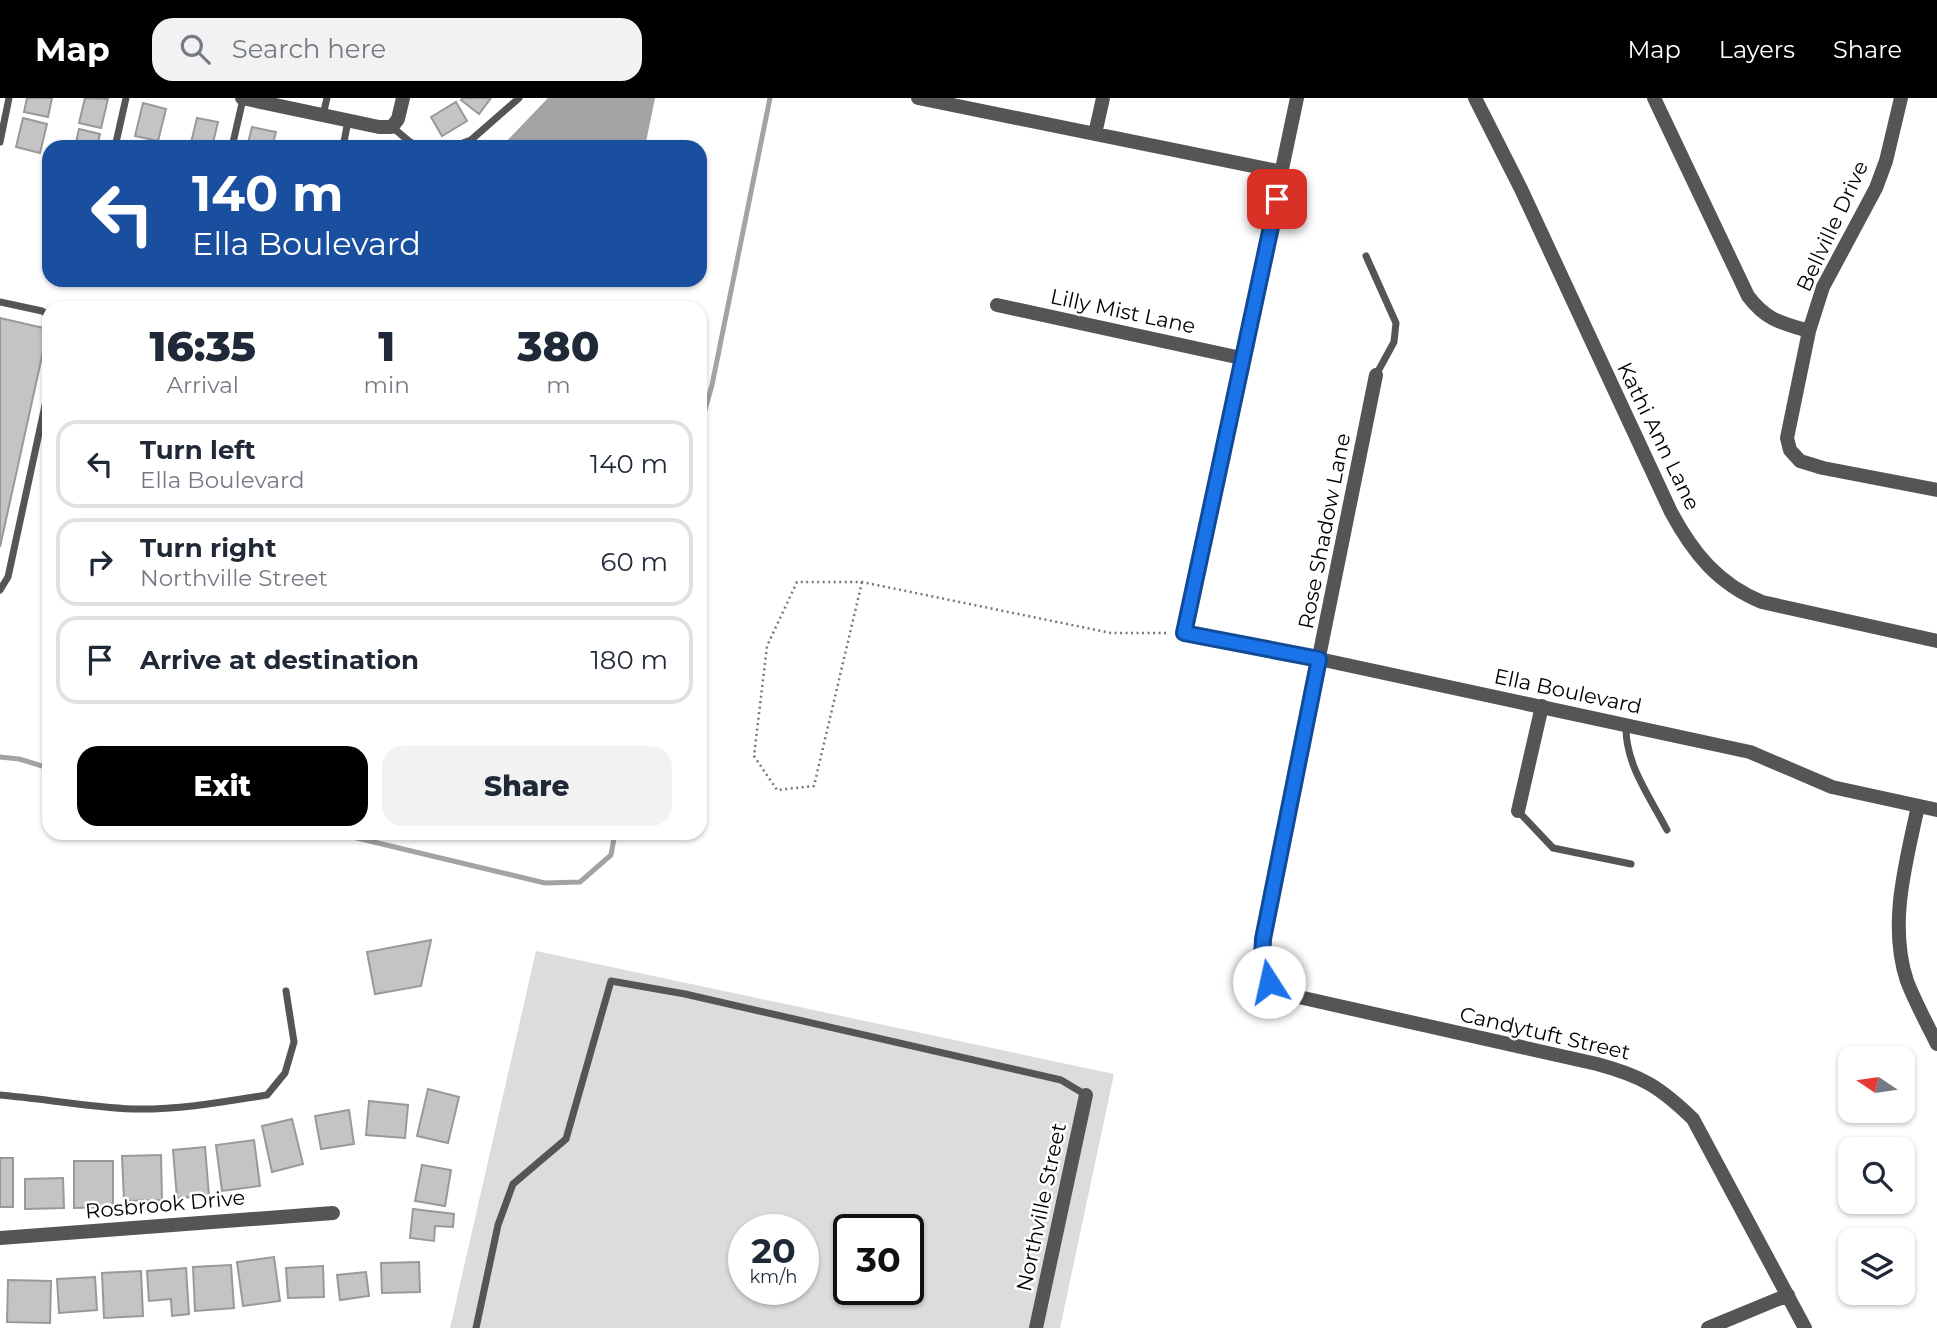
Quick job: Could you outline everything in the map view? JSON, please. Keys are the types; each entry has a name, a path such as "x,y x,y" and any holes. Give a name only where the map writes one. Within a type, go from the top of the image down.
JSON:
{"street":[{"path":"243,98 379,127 392,127 398,119 403,98"},
{"path":"918,98 1283,172"},
{"path":"1095,134 1103,98"},
{"path":"1184,633 1297,98"},
{"name":"Kathi Ann Lane","path":"1475,98 1521,189 1671,512 1694,551 1725,582 1742,594 1762,602 1937,641"},
{"path":"1654,98 1748,296 1758,310 1775,321 1809,331"},
{"name":"Bellville Drive","path":"1901,98 1886,160 1876,188 1823,287 1809,331 1787,438 1790,450 1800,461 1937,491"},
{"name":"Lilly Mist Lane","path":"997,305 1241,358"},
{"name":"Rose Shadow Lane","path":"1269,982 1262,959 1263,939 1377,376"},
{"name":"Ella Boulevard","path":"1184,633 1319,659 1750,752 1832,787 1937,810"},
{"path":"1518,811 1542,706"},
{"path":"1918,806 1905,866 1898,932 1907,981 1937,1044"},
{"name":"Candytuft Street","path":"1269,982 1290,995 1630,1073 1667,1094 1693,1119 1805,1328"},
{"name":"Northville Street","path":"1036,1328 1086,1095"},
{"name":"Rosbrook Drive","path":"0,1238 333,1213"},
{"path":"1708,1328 1788,1295"}],"lane":[{"path":"0,142 9,98"},
{"path":"117,140 126,98"},
{"path":"234,140 243,98"},
{"path":"323,115 327,98"},
{"path":"472,140 519,98"},
{"path":"344,140 348,121"},
{"path":"392,127 408,140"},
{"path":"1366,256 1396,323 1394,342 1377,376"},
{"path":"0,302 42,311"},
{"path":"0,590 8,577 42,419"},
{"path":"1626,725 1630,759 1667,830"},
{"path":"1518,811 1553,848 1631,864"},
{"path":"476,1328 498,1225 513,1184 566,1139 611,981 685,994 1060,1080 1086,1095"},
{"path":"0,1095 84,1106 136,1109 195,1106 267,1095 285,1073 294,1042 286,991"}],"path":[{"path":"862,582 814,786 777,790 754,756 767,646 797,582 862,582 1111,633 1184,633"}],"shaded area":[{"path":"548,98 655,98 646,140 508,140"},
{"path":"536,951 1114,1074 1060,1328 450,1328"}],"building":[{"path":"27,98 52,98 48,117 24,112"},
{"path":"85,98 108,99 101,128 79,123"},
{"path":"491,98 479,114 461,100"},
{"path":"456,102 467,121 442,136 431,117"},
{"path":"143,103 166,109 158,140 135,136"},
{"path":"23,118 47,124 40,153 16,147"},
{"path":"197,118 218,122 214,140 192,140"},
{"path":"252,127 276,132 274,140 249,140"},
{"path":"79,129 100,134 99,140 77,140"},
{"path":"0,318 42,328 42,356 0,547"},
{"path":"431,940 421,986 375,994 367,952"},
{"path":"428,1089 459,1097 448,1143 417,1136"},
{"path":"369,1101 408,1105 405,1138 366,1135"},
{"path":"349,1110 354,1144 321,1149 315,1116"},
{"path":"292,1119 303,1164 272,1172 262,1126"},
{"path":"254,1140 260,1186 222,1191 216,1145"},
{"path":"205,1147 209,1196 177,1198 173,1150"},
{"path":"161,1155 162,1200 124,1201 122,1156"},
{"path":"0,1158 13,1158 13,1207 0,1207"},
{"path":"74,1161 113,1161 113,1207 74,1208"},
{"path":"422,1165 451,1170 445,1206 415,1201"},
{"path":"63,1178 64,1208 25,1209 25,1179"},
{"path":"413,1209 454,1214 453,1227 435,1226 434,1241 410,1238"},
{"path":"274,1257 280,1301 243,1306 237,1262"},
{"path":"419,1262 420,1292 382,1293 381,1263"},
{"path":"231,1265 234,1308 195,1311 193,1267"},
{"path":"323,1266 324,1297 288,1298 286,1268"},
{"path":"186,1268 189,1314 172,1316 171,1299 149,1301 147,1271"},
{"path":"141,1271 143,1316 104,1318 102,1273"},
{"path":"366,1272 369,1296 340,1300 337,1275"},
{"path":"95,1277 97,1310 59,1313 57,1279"},
{"path":"8,1280 51,1281 50,1323 7,1322"}],"waterway":[{"path":"707,402 770,98"},
{"path":"0,757 42,766"},
{"path":"365,840 545,883 580,882 611,855 614,840"}],"route":[{"path":"1269,982 1262,959 1263,939 1319,659 1184,633 1277,199"}]}
